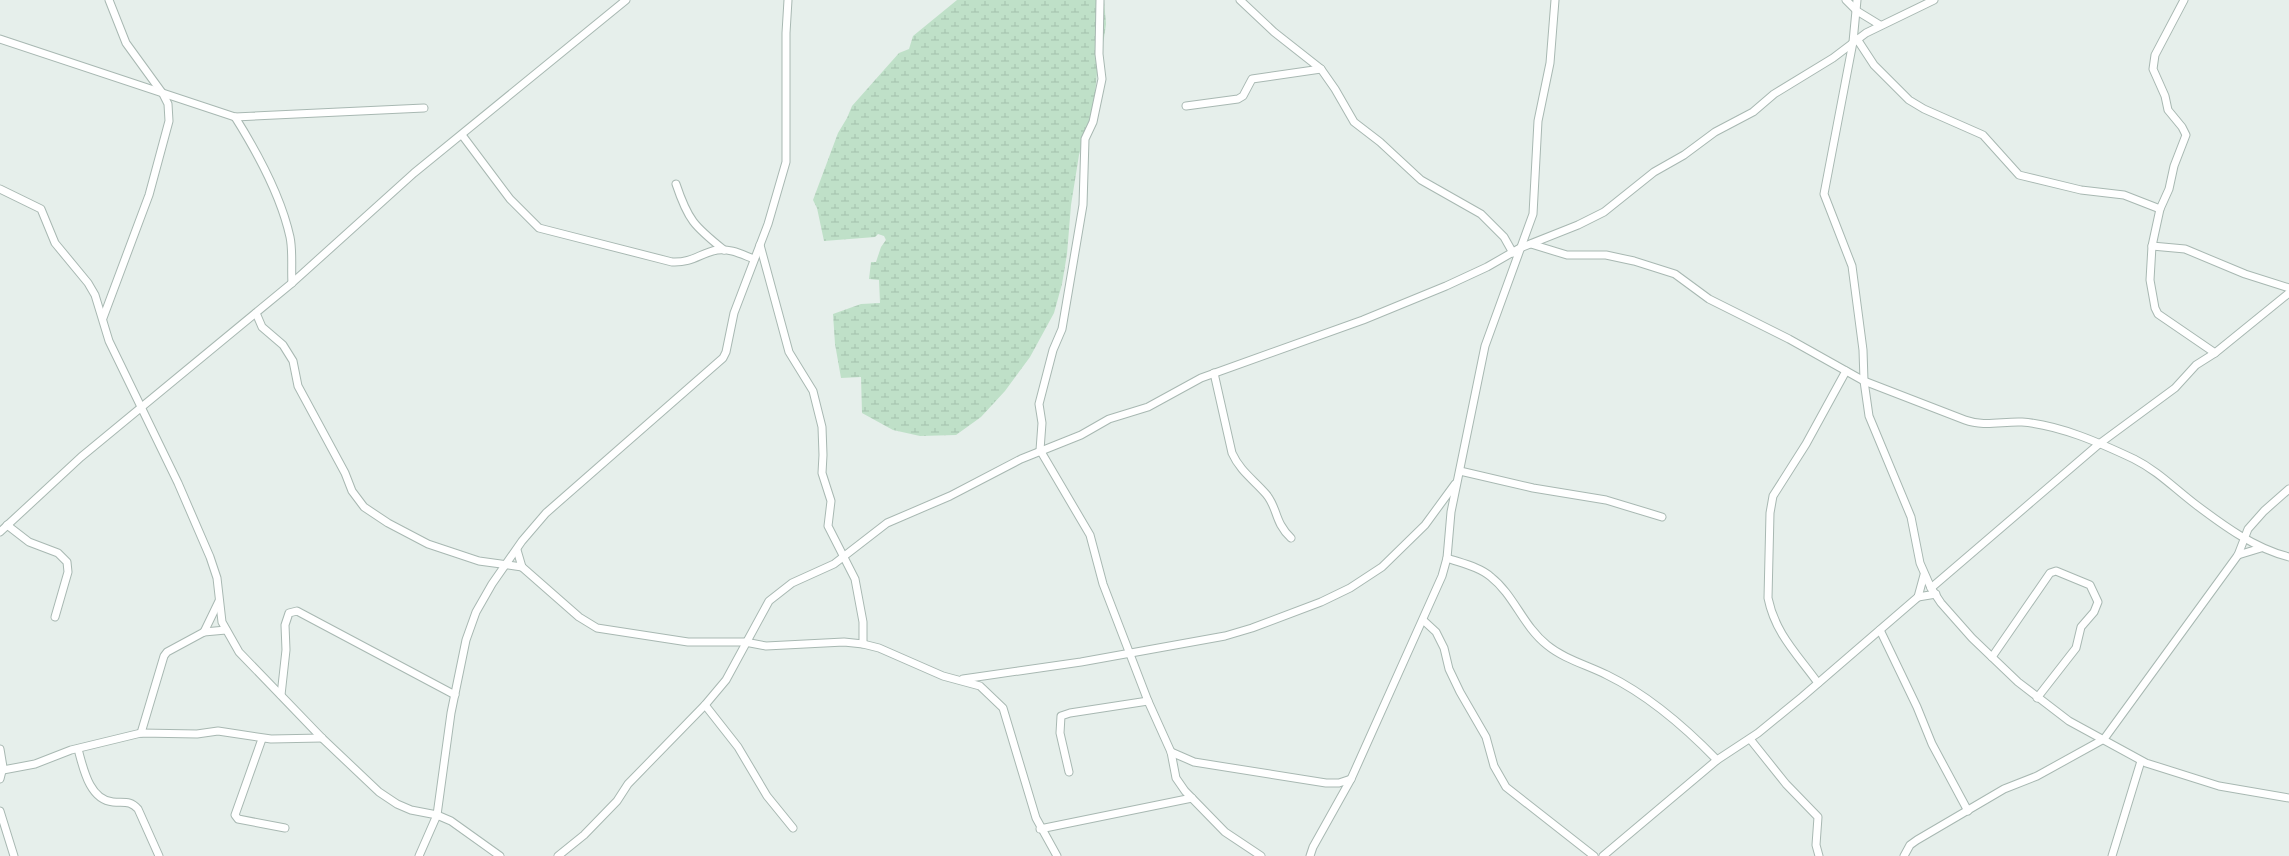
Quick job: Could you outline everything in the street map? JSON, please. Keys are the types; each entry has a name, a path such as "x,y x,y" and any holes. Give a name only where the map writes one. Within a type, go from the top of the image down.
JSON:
{"street":[{"path":"0,532 56,479 292,283 414,173 626,0"},
{"path":"419,856 437,815 455,695 466,640 476,612 505,566 546,513 723,358 726,352 734,313 760,245 786,162 786,33 788,0"},
{"path":"1100,0 1099,54 1102,79 1093,122 1085,139 1083,205 1062,330 1053,350 1039,404 1042,423 1040,450 1090,535 1103,584 1148,701 1171,752 1176,778 1192,798 1226,832 1261,856"},
{"path":"1240,0 1274,32 1321,69 1354,122 1380,142 1421,180 1481,214 1504,237 1513,253"},
{"path":"1310,856 1312,847 1351,779 1442,576 1447,558 1449,527 1485,346 1532,214 1538,121 1550,64 1555,0"},
{"path":"1846,0 1857,11 1880,26"},
{"path":"1857,0 1855,40 1824,194 1852,266 1863,350 1864,381 1869,416 1910,516 1924,575 1934,591 1972,638 2036,698 2069,721 2141,760 2219,786 2289,798"},
{"path":"558,856 584,835 617,801 628,784 705,706 726,680 764,608 778,593 805,575 834,564 873,532 887,523 950,496 1040,450 1072,439 1109,419 1148,407 1194,381 1335,332 1446,286 1513,253 1520,248 1567,230 1604,212 1654,172 1684,155 1715,132 1753,112 1774,94 1832,58 1855,40 1931,0"},
{"path":"2184,0 2155,55 2153,63 2165,96 2168,110 2182,126 2186,135 2174,166 2169,189 2160,209 2152,246 2150,275 2155,308 2158,314 2215,354"},
{"path":"103,318 149,196 169,121 168,104 163,94 126,43 111,2"},
{"path":"0,39 235,117 424,108"},
{"path":"1855,40 1874,65 1910,100 1924,109 1983,135 2019,175 2081,190 2124,195 2160,209"},
{"path":"1186,106 1238,99 1243,96 1252,79 1321,69"},
{"path":"235,117 261,163 284,216 290,238 292,283"},
{"path":"462,135 510,199 539,228 672,262 694,260 716,250 724,250 754,259"},
{"path":"676,184 684,210 692,221 724,250"},
{"path":"0,189 41,209 55,243 88,283 95,295 109,341 140,408 178,483 210,557 216,578 222,622 239,652 322,738 379,792 411,810 437,815 451,821 500,856"},
{"path":"1531,244 1567,255 1606,255 1634,261 1674,274 1709,299 1789,338 1864,381 1974,423 2021,422 2046,426 2099,444 2154,470 2194,504 2244,539 2261,548 2289,558"},
{"path":"760,245 789,352 813,391 822,427 824,455 822,472 831,501 828,526 845,556 858,592 863,622 863,644"},
{"path":"2152,246 2185,249 2245,274 2289,288"},
{"path":"1603,856 1717,760 1750,739 1918,597 1934,591 2099,444 2175,388 2196,365 2215,354 2289,293"},
{"path":"256,313 262,327 283,345 294,360 298,386 345,473 352,491 364,507 394,526 428,544 479,561 505,566 522,567"},
{"path":"1818,683 1776,627 1771,612 1768,598 1770,503 1806,444 1846,371"},
{"path":"1214,373 1232,453 1237,463 1266,494 1278,523 1291,538"},
{"path":"1459,475 1595,497 1662,517"},
{"path":"959,680 1080,662 1225,636 1252,628 1350,588 1382,567 1408,543 1443,503 1459,475"},
{"path":"1904,856 1910,845 1917,840 2004,789 2037,776 2104,739 2238,555 2248,528 2264,511 2289,490"},
{"path":"7,525 29,542 58,553 67,562 68,572 55,617"},
{"path":"2234,532 2248,528"},
{"path":"2238,555 2261,548"},
{"path":"517,550 522,567 574,613 597,628 688,642 746,642 766,646 844,642 863,644 879,648 943,676 980,686 1003,708 1040,829 1057,856"},
{"path":"1447,558 1491,576 1500,586 1526,625 1547,645 1561,655 1606,675 1635,692 1690,732 1717,760"},
{"path":"1992,657 2050,573 2056,572 2090,585 2096,594 2098,602 2096,608 2081,627 2076,648 2036,698"},
{"path":"1918,597 1924,575"},
{"path":"204,632 219,601"},
{"path":"280,695 286,650 286,618 289,613 297,611 455,695"},
{"path":"1423,620 1436,632 1444,648 1449,669 1460,692 1486,737 1500,779 1506,787 1594,856"},
{"path":"141,734 164,656 167,652 204,632 226,630"},
{"path":"1880,630 1917,706 1932,744 1968,811"},
{"path":"1069,772 1060,732 1062,716 1070,713 1148,701"},
{"path":"705,706 738,747 767,796 793,828"},
{"path":"3,770 35,764 78,748 141,734 197,734 218,731 262,739 322,738"},
{"path":"262,739 235,815 238,819 285,828"},
{"path":"1750,739 1786,784 1818,817 1816,846 1819,856"},
{"path":"78,748 87,778 93,789 100,797 108,801 128,801 134,804 159,856"},
{"path":"0,749 3,770 0,779"},
{"path":"1171,752 1194,762 1326,783 1339,783 1351,779"},
{"path":"2112,856 2141,760"},
{"path":"1040,829 1192,798"},
{"path":"0,811 14,856"}],"green space":[{"path":"957,0 1104,0 1106,24 1098,62 1094,105 1079,155 1071,205 1067,254 1062,284 1054,313 1030,357 1005,391 981,417 956,435 920,436 893,430 862,413 861,377 841,378 835,344 833,314 861,304 880,303 879,280 869,279 871,262 876,262 881,247 886,240 884,236 878,234 875,237 824,241 817,208 813,200 838,133 852,106 899,53 909,49 913,36"}]}
